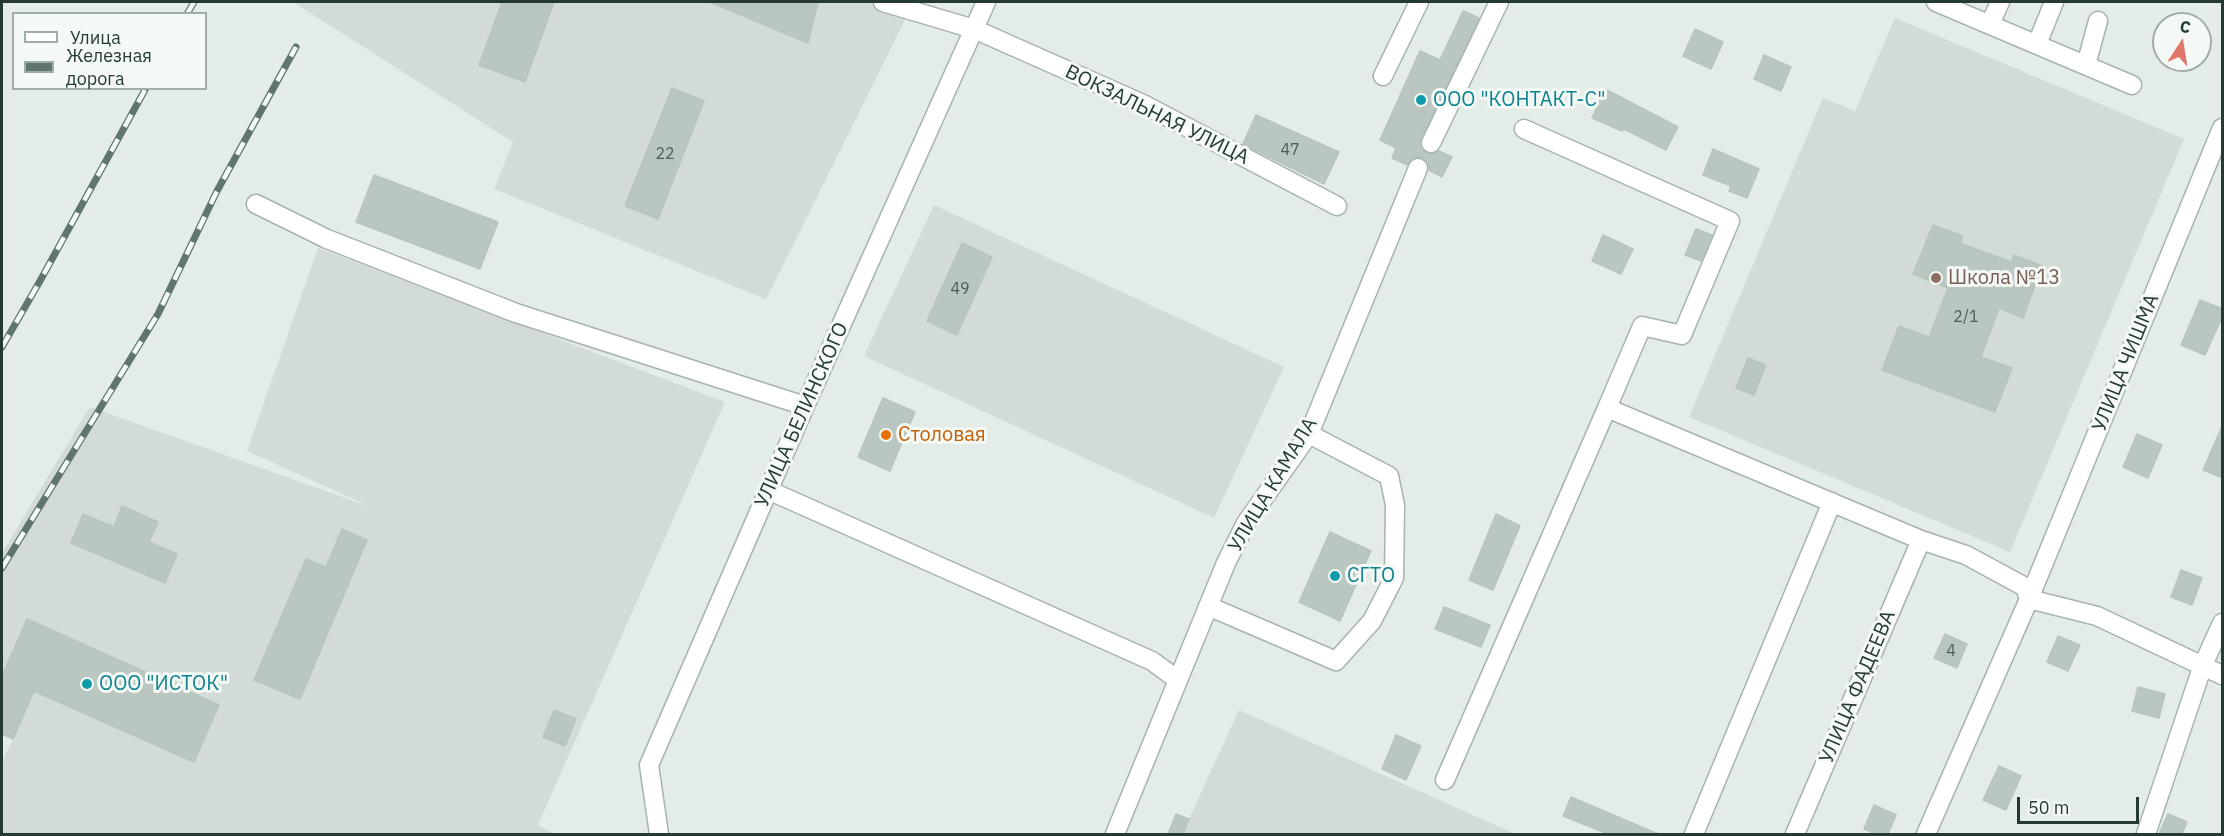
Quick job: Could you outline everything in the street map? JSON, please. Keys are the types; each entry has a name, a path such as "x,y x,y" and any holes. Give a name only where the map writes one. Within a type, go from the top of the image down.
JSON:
{"street":[{"name":"ВОКЗАЛЬНАЯ УЛИЦА","path":"883,2 974,29 1143,104 1337,206"},
{"name":"УЛИЦА БЕЛИНСКОГО","path":"659,834 649,765 805,406 986,2"},
{"path":"1383,76 1419,2"},
{"path":"1431,143 1499,2"},
{"path":"1990,24 2000,2"},
{"path":"2037,44 2054,2"},
{"path":"1942,3 2132,85"},
{"path":"2086,65 2098,21"},
{"path":"1445,780 1642,326 1682,335 1730,221 1524,129"},
{"name":"УЛИЦА ЧИШМА","path":"1926,834 2029,599 2222,132"},
{"name":"УЛИЦА КАМАЛА","path":"1115,834 1226,563 1246,523 1309,434 1418,168"},
{"path":"256,204 327,239 516,313 805,406"},
{"path":"1607,408 1921,540 1966,555 2025,586 2029,599 2097,616 2223,675"},
{"path":"1208,606 1336,661 1372,621 1394,578 1395,505 1389,476 1309,434"},
{"path":"768,490 1152,661 1178,680"},
{"path":"1694,834 1832,502"},
{"name":"УЛИЦА ФАДЕЕВА","path":"1795,834 1921,540"},
{"path":"2146,834 2203,665 2223,623"}],"shaded area":[{"path":"293,2 914,2 766,299 494,189 513,142"},
{"name":"Школа №13","path":"1895,18 2184,139 2010,552 1689,417 1823,98 1855,111"},
{"path":"934,205 1284,367 1214,518 864,356"},
{"path":"318,248 725,402 538,825 554,834 2,834 2,762 13,739 2,734 2,553 90,407 371,507 247,451"},
{"path":"1239,710 1515,834 1182,834"}],"building":[{"path":"502,2 554,2 525,82 479,65"},
{"path":"710,2 818,2 808,43"},
{"name":"ООО \"КОНТАКТ-С\"","path":"1463,11 1479,18 1420,143 1421,149 1427,153 1432,154 1439,151 1452,157 1442,177 1429,170 1427,162 1422,157 1412,159 1407,165 1392,158 1396,148 1380,140 1420,51 1440,60"},
{"path":"1695,29 1723,42 1711,69 1683,56"},
{"path":"1764,55 1791,67 1781,91 1754,79"},
{"path":"672,88 704,101 658,219 625,206"},
{"path":"1605,89 1678,127 1666,150 1624,129 1622,131 1592,118"},
{"path":"1256,115 1339,152 1324,184 1243,144"},
{"path":"1713,149 1759,169 1747,198 1729,191 1731,186 1703,175"},
{"path":"374,175 498,222 480,269 356,222"},
{"path":"1933,225 1963,236 1960,243 2011,262 2014,255 2042,266 2023,318 1999,308 1981,357 2012,368 1995,412 1882,370 1899,326 1929,337 1948,288 1913,274"},
{"path":"1696,229 1712,235 1701,261 1685,255"},
{"path":"1603,235 1633,249 1621,274 1592,261"},
{"path":"962,243 992,257 957,335 927,321"},
{"path":"2200,300 2223,309 2223,315 2205,355 2181,345"},
{"path":"1748,358 1766,365 1754,395 1736,388"},
{"name":"Столовая","path":"883,398 915,412 890,471 858,457"},
{"path":"2223,424 2223,478 2203,470"},
{"path":"2137,434 2162,445 2148,478 2123,467"},
{"path":"122,506 158,522 149,542 177,554 165,583 71,543 83,514 114,527"},
{"path":"1496,514 1520,526 1493,590 1469,580"},
{"path":"342,529 367,540 300,699 254,680 306,559 326,567"},
{"name":"СГТО","path":"1330,532 1371,551 1340,621 1299,602"},
{"path":"2181,570 2202,578 2192,605 2171,597"},
{"path":"1444,607 1490,625 1481,647 1435,629"},
{"name":"ООО \"ИСТОК\"","path":"27,619 219,705 194,762 34,691 13,739 2,734 2,676"},
{"path":"1945,634 1967,644 1957,668 1934,658"},
{"path":"2058,636 2080,645 2068,671 2047,662"},
{"path":"2138,687 2165,694 2159,718 2132,711"},
{"path":"554,710 576,719 565,746 543,737"},
{"path":"1396,735 1421,746 1406,780 1382,769"},
{"path":"1999,766 2021,776 2006,810 1983,800"},
{"path":"1571,797 1658,834 1608,834 1563,816"},
{"path":"1874,805 1896,815 1888,834 1877,834 1864,829"},
{"path":"1176,814 1189,819 1183,834 1168,834"},
{"path":"2168,814 2187,822 2182,834 2159,834"}],"railway":[{"path":"188,12 194,2"},
{"path":"2,568 158,314 217,191 296,47"},
{"path":"2,347 145,90"}],"place":[{"name":"ООО \"КОНТАКТ-С\"","path":"1421,100"},
{"name":"Школа №13","path":"1936,278"},
{"name":"Столовая","path":"886,435"},
{"name":"СГТО","path":"1335,576"},
{"name":"ООО \"ИСТОК\"","path":"87,684"}]}
